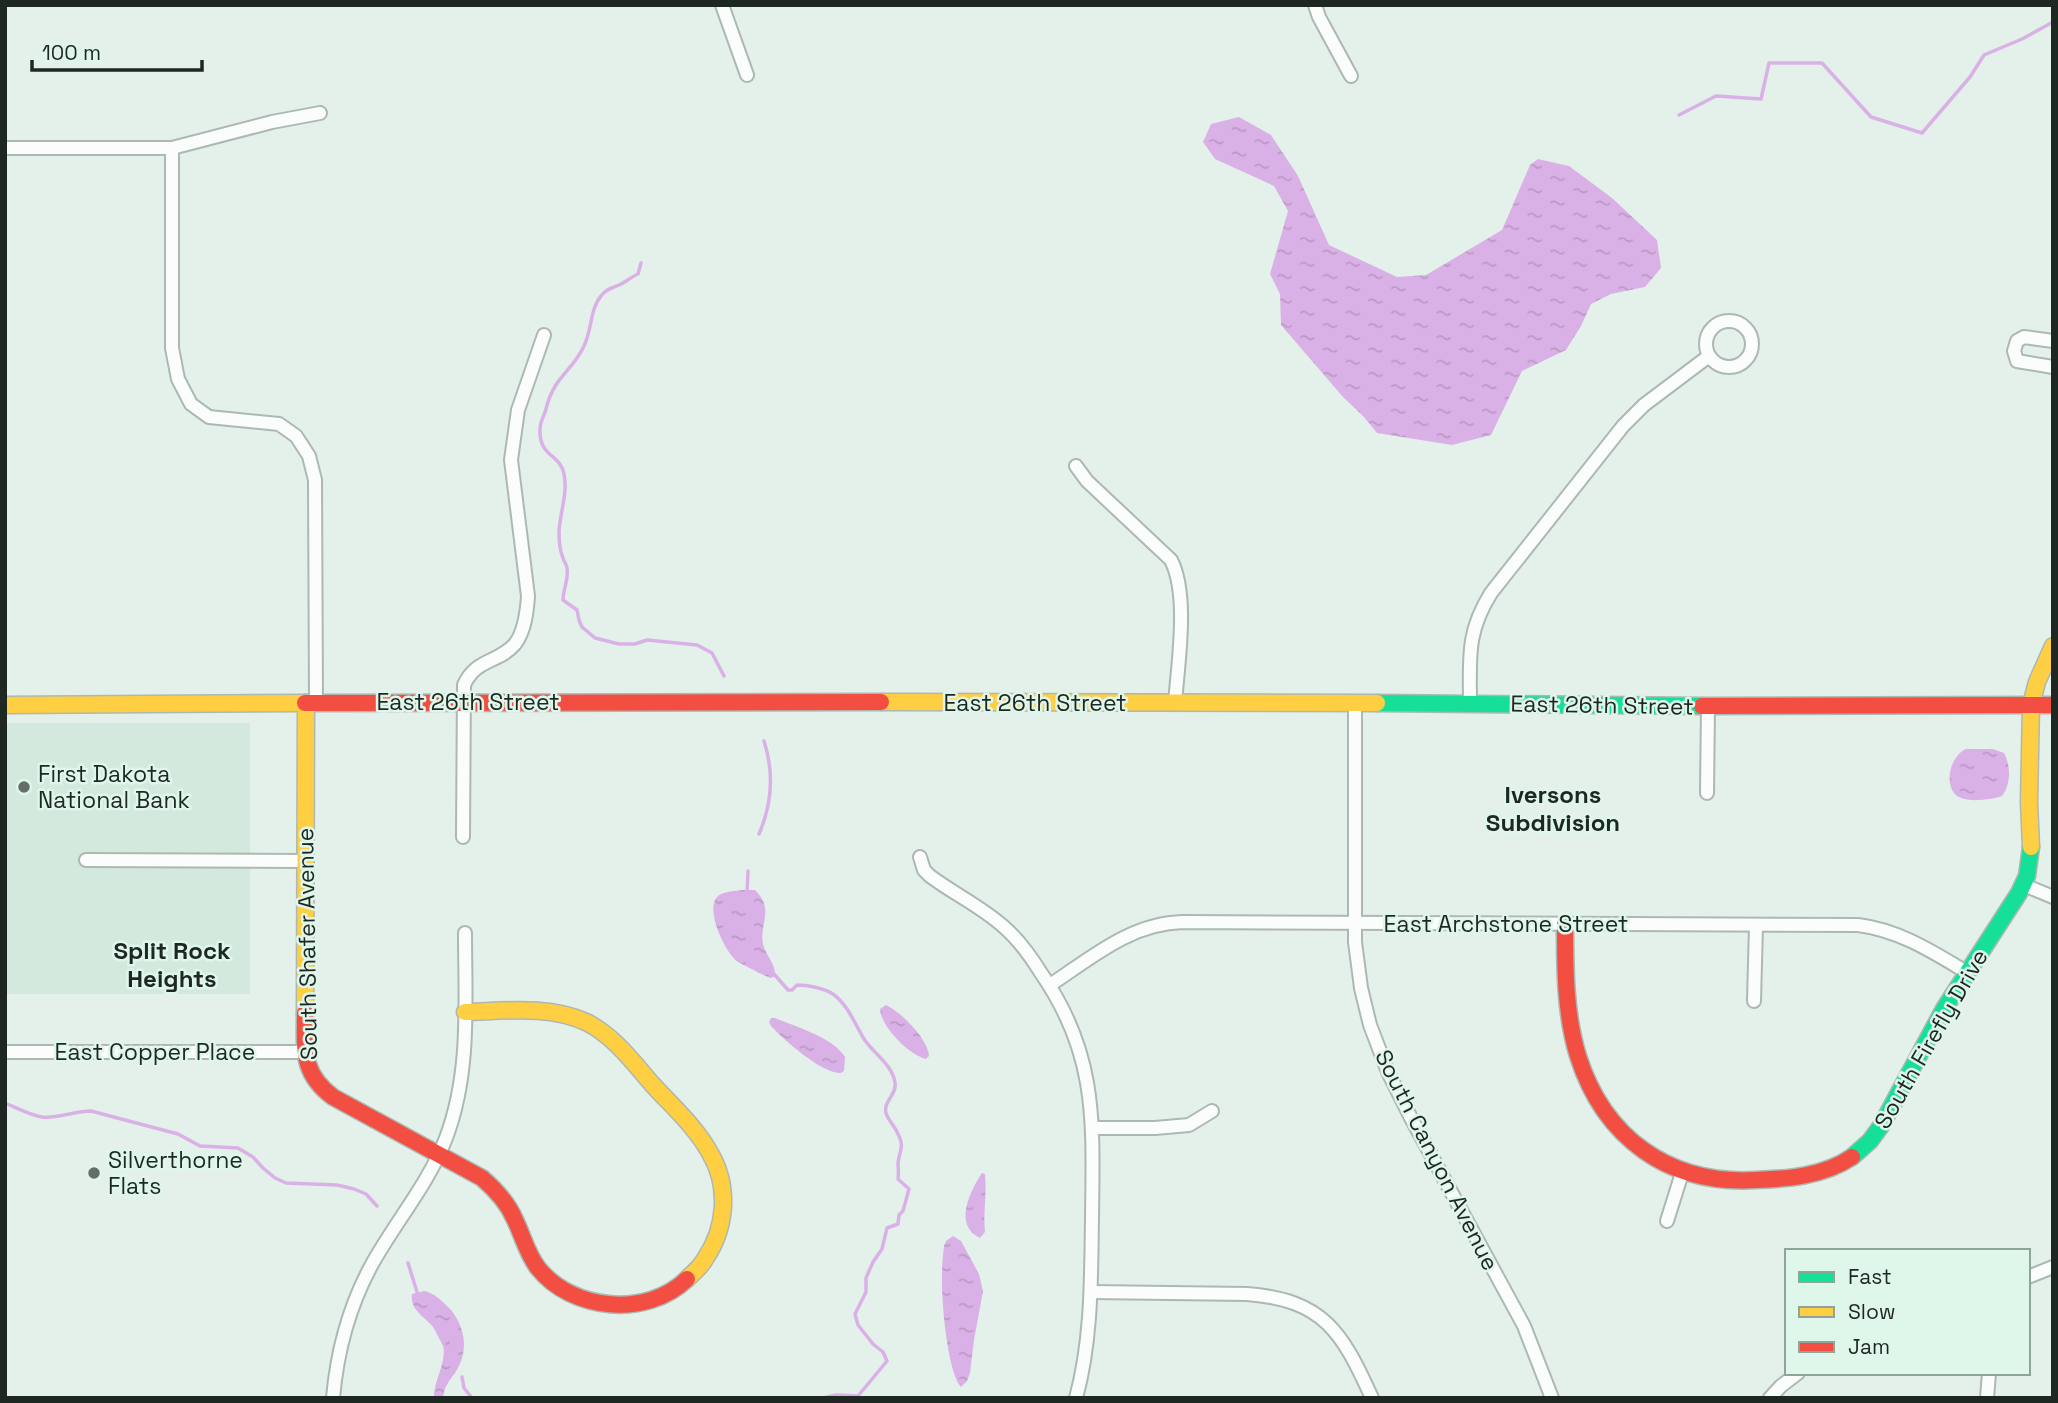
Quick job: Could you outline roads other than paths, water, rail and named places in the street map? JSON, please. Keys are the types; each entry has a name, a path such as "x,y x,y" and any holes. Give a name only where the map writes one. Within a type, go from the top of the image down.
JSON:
{"street":[{"path":"722,5 747,75"},
{"path":"1315,5 1351,76"},
{"path":"5,148 172,148 272,122 320,113"},
{"path":"172,148 172,348 178,379 191,404 209,417 279,424 296,436 309,456 315,480 311,703"},
{"path":"463,838 464,685 468,675 476,667 514,645 526,614 528,596 511,460 518,410 544,335"},
{"path":"2053,341 2024,337 2017,341 2014,351 2017,361 2053,367"},
{"path":"1470,704 1473,631 1479,611 1491,593 1623,426 1644,405 1709,356"},
{"path":"1076,466 1087,481 1171,560 1177,573 1181,603 1175,703"},
{"name":"South Firefly Drive","path":"1565,924 1567,1012 1575,1048 1590,1088 1621,1133 1632,1144 1682,1173 1730,1181 1784,1179 1840,1164 1857,1154 1878,1132 1944,1010 2024,885 2031,845 2029,817 2032,704 2038,678 2053,646"},
{"name":"East 26th Street","path":"9,704 463,702 2053,705"},
{"name":"South Shafer Avenue","path":"311,703 305,861 305,1052 310,1076 322,1090 482,1178 501,1196 514,1217 534,1262 546,1276 574,1295 614,1306 644,1303 682,1285 708,1256 719,1230 723,1206 723,1188 716,1163 700,1136 608,1036 584,1021 556,1013 465,1012"},
{"name":"South Canyon Avenue","path":"1355,703 1355,942 1361,988 1370,1026 1388,1072 1524,1326 1552,1398"},
{"path":"1707,793 1708,706"},
{"path":"920,857 924,870 930,876 990,915 1007,929 1033,960 1066,1014 1080,1049 1093,1128 1088,1341 1076,1398"},
{"path":"86,860 305,861"},
{"path":"2024,885 2053,897"},
{"name":"East Archstone Street","path":"1050,985 1120,939 1146,927 1182,922 1858,925 1877,927 1897,934 1968,973"},
{"path":"1754,1001 1756,925"},
{"path":"333,1398 342,1342 354,1302 371,1266 425,1182 439,1155 452,1117 461,1081 464,1052 465,933"},
{"name":"East Copper Place","path":"5,1052 305,1052"},
{"path":"1093,1128 1189,1125 1212,1111"},
{"path":"1667,1221 1682,1173"},
{"path":"2030,1276 2053,1268"},
{"path":"1091,1292 1247,1294 1289,1300 1311,1310 1329,1324 1355,1360 1372,1398"},
{"path":"1770,1398 1781,1385 1795,1375"},
{"path":"1987,1398 1989,1375"}],"water":[{"path":"1239,117 1271,135 1298,176 1329,245 1397,277 1426,275 1502,230 1530,165 1538,159 1569,166 1612,198 1657,240 1661,268 1645,287 1611,294 1591,304 1566,350 1522,371 1491,435 1452,445 1377,433 1281,325 1280,294 1270,274 1288,211 1274,186 1215,159 1203,142 1211,124"},
{"path":"1966,749 1993,749 2004,753 2009,775 2002,796 1969,800 1954,793 1950,781 1951,768 1957,756"},
{"path":"755,890 764,904 762,936 774,968 775,976 771,978 732,956 715,921 713,911 717,897 726,892"},
{"path":"886,1005 919,1034 929,1056 926,1059 912,1052 885,1024 880,1009"},
{"path":"771,1018 803,1029 832,1044 845,1057 844,1071 833,1072 804,1055 771,1026"},
{"path":"982,1173 985,1174 985,1232 980,1238 967,1225 966,1207"},
{"path":"953,1236 961,1241 979,1274 983,1291 970,1373 961,1387 952,1366 943,1299 944,1246"},
{"path":"424,1291 435,1296 451,1310 463,1333 462,1357 443,1398 434,1398 444,1354 441,1339 412,1301 412,1294"}],"waterway":[{"path":"1679,115 1716,96 1761,99 1769,63 1822,63 1871,117 1922,133 1970,77 1984,55 2053,22"},
{"path":"641,263 638,274 607,290 597,301 584,346 558,381 549,398 541,424 543,445 562,467 565,481 559,532 561,552 567,566 563,600 577,610 582,627 595,638 619,644 635,644 647,640 697,645 712,653 724,676"},
{"path":"759,834 767,811 770,788 764,741"},
{"path":"747,894 748,871"},
{"path":"774,974 788,990 797,985 811,986 838,998 864,1039 891,1070 895,1087 886,1105 886,1113 901,1141 898,1179 909,1189 898,1224 887,1228 882,1249 866,1278 866,1292 855,1314 858,1325 883,1352 887,1361 858,1396 836,1395 823,1398"},
{"path":"5,1103 42,1117 91,1111 178,1134 200,1146 238,1148 253,1157 275,1178 286,1183 337,1185 354,1189 366,1194 377,1206"},
{"path":"408,1263 418,1295"},
{"path":"433,1323 444,1344"},
{"path":"462,1377 464,1388 472,1398"}],"place":[{"name":"First Dakota National Bank","path":"24,787"},
{"name":"Silverthorne Flats","path":"94,1173"}],"district":[{"name":"Iversons Subdivision","path":"1553,809"},
{"name":"Split Rock Heights","path":"172,965"}]}
